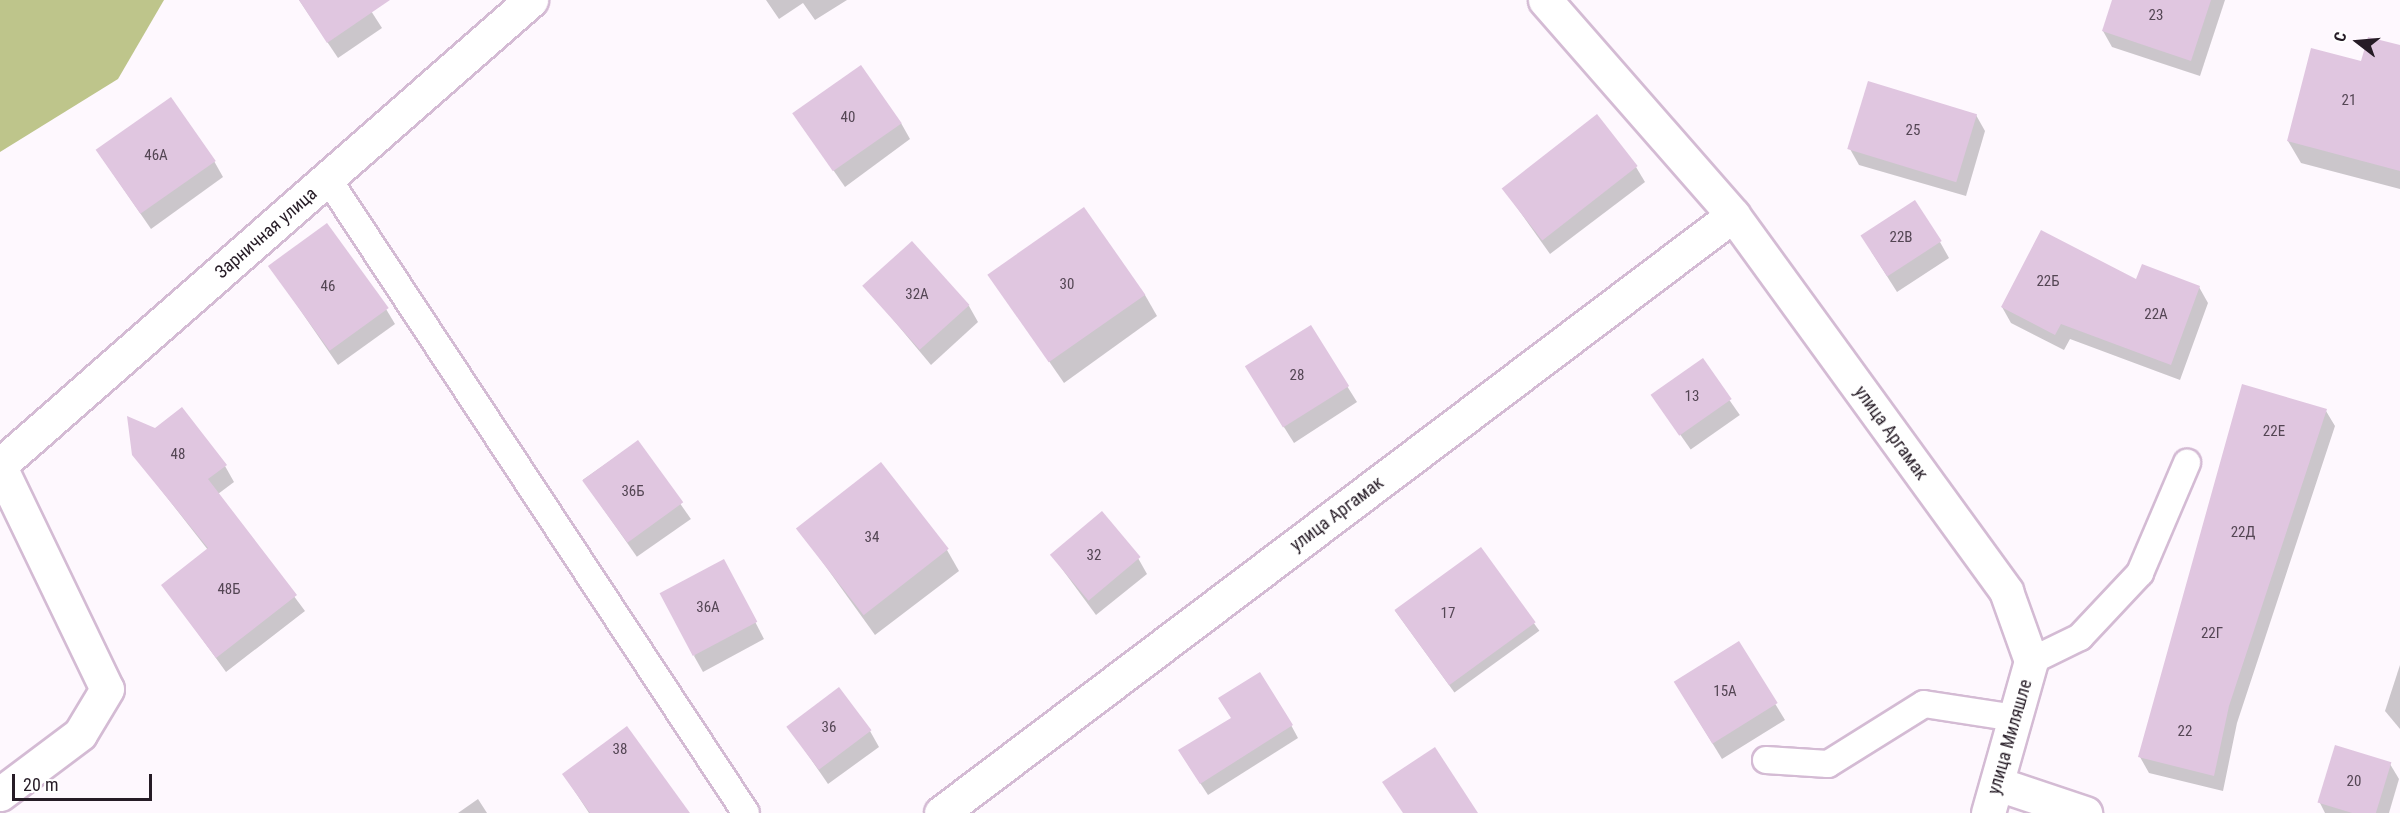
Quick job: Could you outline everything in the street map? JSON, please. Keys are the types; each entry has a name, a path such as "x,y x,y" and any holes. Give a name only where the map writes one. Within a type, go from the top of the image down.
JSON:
{"street":[{"name":"Зарничная улица","path":"0,466 531,0"},
{"name":"улица Аргамак","path":"1545,0 1733,214 2006,591 2031,661"},
{"name":"улица Аргамак","path":"941,813 1733,214"},
{"path":"0,466 107,689 81,734 0,794"},
{"name":"улица Миляшле","path":"1993,799 2031,661"},
{"path":"1993,799 2085,813"}],"lane":[{"path":"328,179 746,813"},
{"path":"2031,661 2080,637 2140,573 2187,463"},
{"path":"1766,760 1828,764 1924,704 2016,718"}],"green space":[{"path":"0,0 164,0 118,79 0,152"}],"building":[{"path":"299,0 390,0 327,43"},
{"path":"2112,0 2211,0 2191,61 2102,31"},
{"path":"2368,37 2400,45 2400,171 2287,141 2311,48 2361,61"},
{"path":"861,65 902,123 833,171 792,113"},
{"path":"1868,81 1977,114 1956,182 1847,149"},
{"path":"171,97 216,161 140,214 96,150"},
{"path":"1597,114 1638,166 1542,241 1502,188"},
{"path":"1915,200 1942,241 1887,276 1860,235"},
{"path":"1084,207 1145,295 1049,362 987,275"},
{"path":"327,223 389,308 330,351 268,266"},
{"path":"2041,230 2136,279 2142,264 2200,286 2171,365 2061,324 2055,335 2001,307"},
{"path":"912,241 970,305 920,350 862,286"},
{"path":"1311,325 1349,386 1283,427 1245,366"},
{"path":"1703,358 1732,399 1679,436 1651,395"},
{"path":"2242,384 2327,409 2229,706 2214,776 2138,757"},
{"path":"182,407 227,465 208,479 297,595 216,658 161,585 208,548 132,455 127,416 155,428"},
{"path":"638,440 683,502 627,543 582,481"},
{"path":"881,462 949,549 864,615 796,528"},
{"path":"1102,511 1141,557 1088,601 1050,555"},
{"path":"1481,547 1536,622 1449,685 1394,610"},
{"path":"724,559 757,622 693,656 660,593"},
{"path":"1739,641 1778,703 1712,744 1674,682"},
{"path":"1260,672 1293,725 1200,784 1178,750 1231,718 1218,698"},
{"path":"839,687 871,730 819,770 786,727"},
{"path":"627,726 690,813 590,813 562,774"},
{"path":"2335,745 2391,762 2376,813 2352,813 2317,802"},
{"path":"1435,747 1478,813 1403,813 1382,782"}]}
